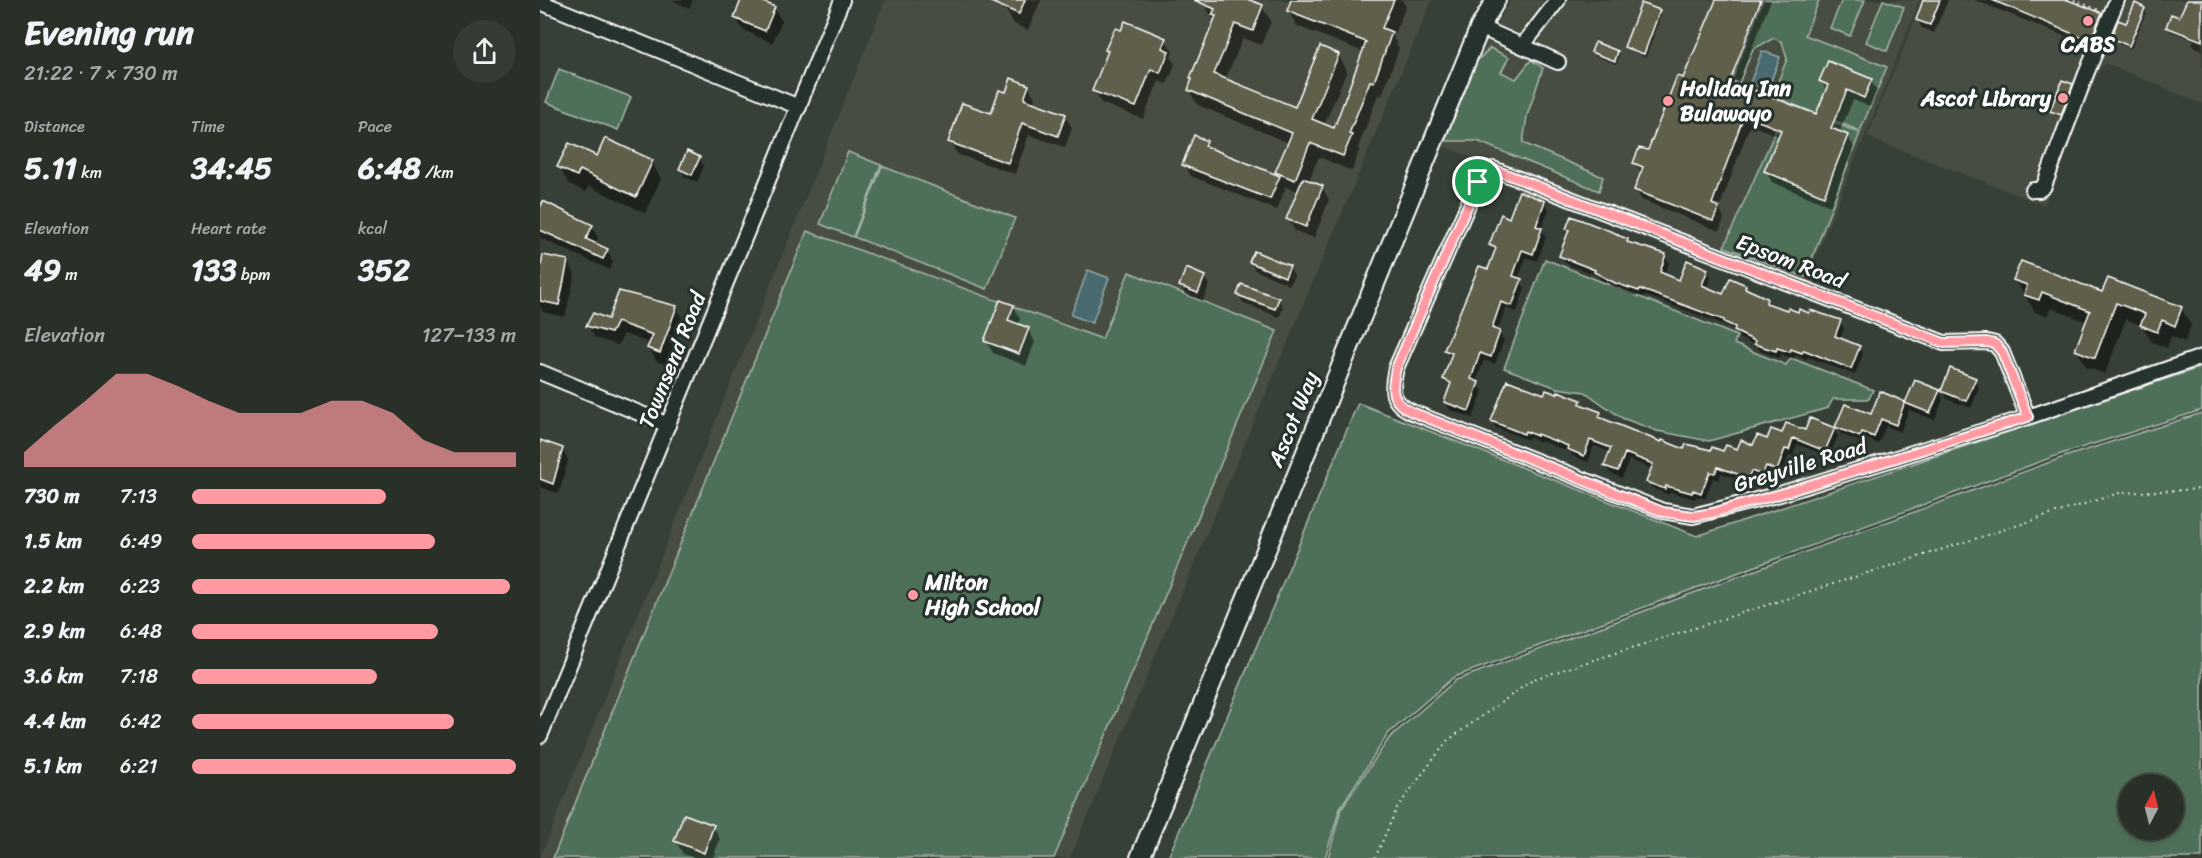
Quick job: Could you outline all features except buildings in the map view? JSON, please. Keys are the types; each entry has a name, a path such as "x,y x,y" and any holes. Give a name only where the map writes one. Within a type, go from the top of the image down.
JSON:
{"main road":[{"name":"Ascot Way","path":"1140,858 1480,27 1496,0"}],"street":[{"name":"Townsend Road","path":"540,736 842,0"},
{"path":"1523,45 1558,0"},
{"path":"2034,190 2039,190 2044,186 2086,74 2117,0"},
{"path":"540,2 799,106"},
{"path":"1480,27 1558,62"},
{"name":"Epsom Road","path":"1412,412 1396,402 1393,393 1396,368 1478,182 1484,173 1493,169 1944,343 1987,342 1995,344 2002,352 2028,417"},
{"name":"Greyville Road","path":"1412,412 1663,512 1694,516 1780,494 2028,417 2202,357"},
{"path":"540,372 668,425"}],"path":[{"path":"2074,0 2111,15"},
{"path":"1375,858 1397,808 1448,741 1534,679 2119,493 2202,489"}],"shaded area":[{"name":"Milton High School","path":"885,0 1432,0 1070,858 540,858"},
{"name":"Holiday Inn Bulawayo","path":"1511,0 1920,0 1804,286 1437,144 1475,57"},
{"path":"1923,0 2202,0 2202,104 2106,63 2100,68 2044,205 1867,137"}],"green space":[{"path":"1763,0 1819,0 1805,35 1887,67 1860,131 1772,96 1787,59 1782,42 1774,38 1753,49 1739,83 1732,80"},
{"path":"1842,0 1865,0 1850,36 1830,28"},
{"path":"1883,0 1904,7 1887,51 1866,42"},
{"path":"1490,48 1509,57 1501,72 1516,79 1531,60 1543,68 1527,116 1523,143 1603,177 1599,191 1477,141 1445,141 1476,62"},
{"path":"559,69 631,97 618,130 546,102"},
{"path":"1817,116 1860,133 1805,277 1724,247 1776,130 1788,135"},
{"path":"848,152 881,165 853,237 820,224"},
{"path":"882,166 1015,218 987,289 854,237"},
{"name":"Milton High School","path":"807,231 1102,339 1129,272 1277,331 1054,858 553,858"},
{"path":"1545,259 1737,336 1734,344 1786,365 1791,358 1873,390 1869,399 1833,399 1828,408 1709,441 1657,431 1622,418 1585,392 1557,388 1504,368"},
{"path":"2202,367 2202,410 2061,454 1454,677 1388,734 1340,808 1325,858 1168,858 1358,403 1697,536"},
{"path":"2202,413 2202,858 1328,858 1341,809 1390,737 1456,680 2064,457"}],"water":[{"path":"1762,51 1780,57 1768,89 1750,83"},
{"path":"1088,270 1109,278 1092,323 1071,315"}],"place":[{"name":"CABS","path":"2088,21"},
{"name":"Ascot Library","path":"2063,98"},
{"name":"Holiday Inn Bulawayo","path":"1668,101"},
{"name":"Milton High School","path":"913,595"}],"route":[{"path":"1493,169 1500,170 1944,343 1987,342 1995,344 2002,352 2028,417 1780,494 1694,516 1663,512 1412,412 1396,402 1393,393 1396,368 1478,182 1484,173 1493,169"}]}
